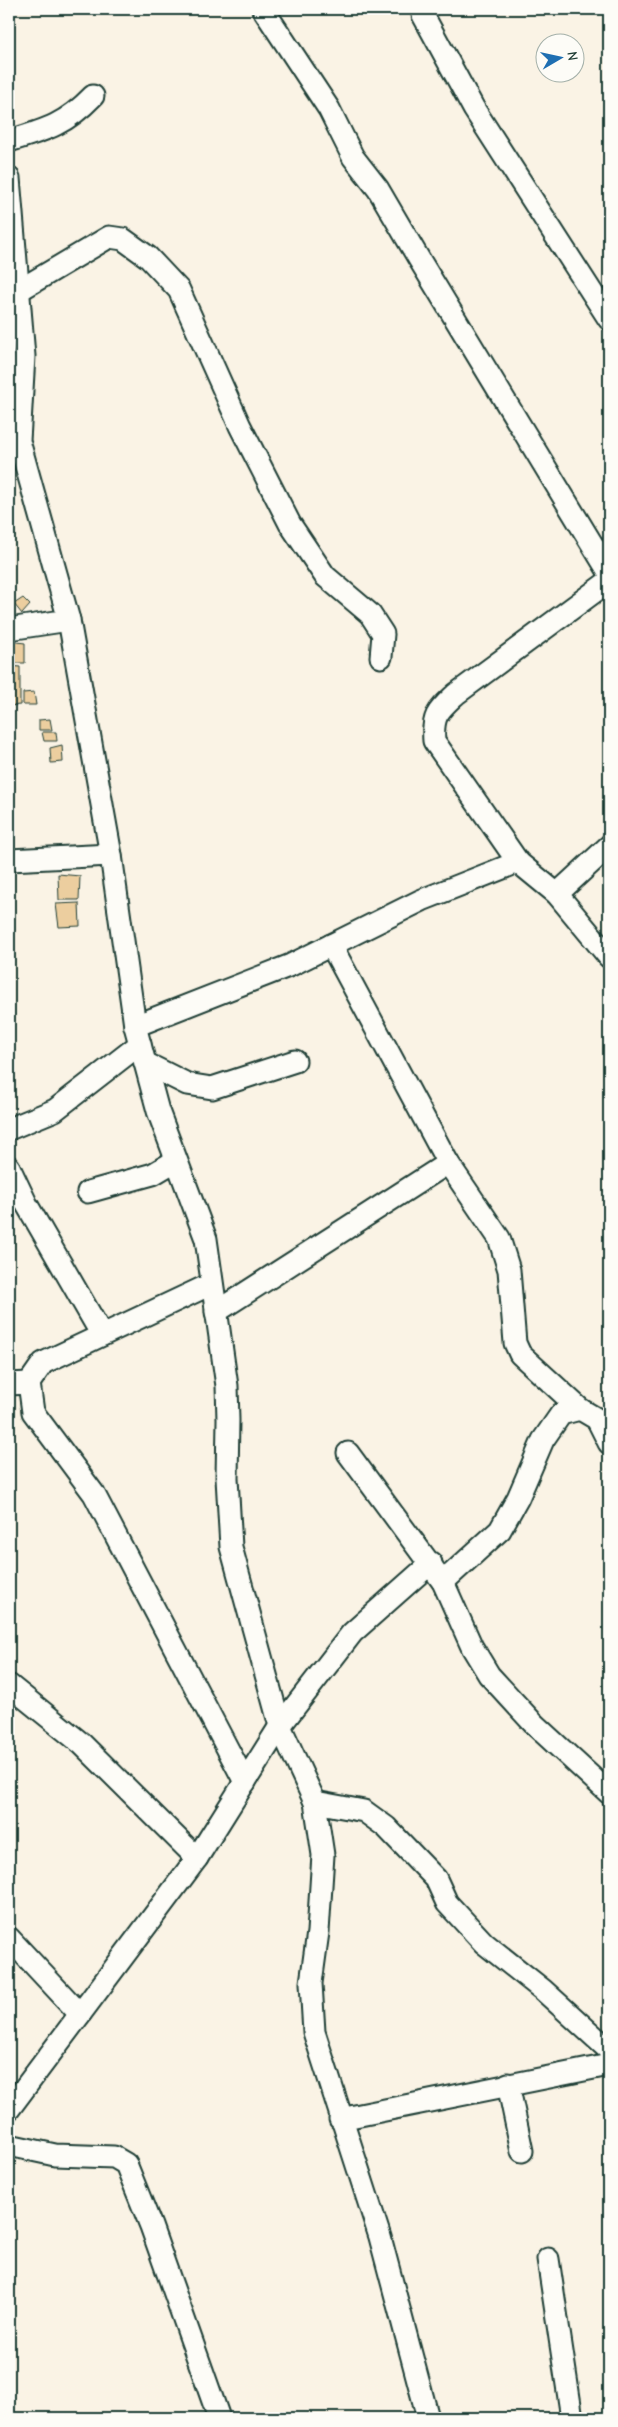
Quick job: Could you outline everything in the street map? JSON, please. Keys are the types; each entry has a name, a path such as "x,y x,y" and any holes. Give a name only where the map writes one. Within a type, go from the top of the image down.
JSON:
{"street":[{"path":"262,9 329,109 353,156 378,189 405,232 609,572"},
{"path":"423,9 423,15 474,109 609,318"},
{"path":"9,140 48,130 76,114 93,96"},
{"path":"9,178 24,356 12,436 70,620 140,1045 158,1111 175,1161 206,1239 226,1386 228,1420 227,1478 231,1547 280,1726 315,1802 323,1855 318,1932 311,1983 314,2032 340,2119 380,2237 428,2418"},
{"path":"18,292 109,237 123,239 148,257 179,290 240,426 290,524 325,576 370,614 382,634 381,658"},
{"path":"609,581 456,694 441,709 432,723 434,741 518,862 557,894 609,957"},
{"path":"9,629 70,620"},
{"path":"557,894 609,846"},
{"path":"9,860 110,855"},
{"path":"9,1130 55,1110 140,1045 291,965 422,900 518,862"},
{"path":"331,945 448,1162 499,1238 509,1270 515,1342 520,1354 580,1409 597,1419 609,1443"},
{"path":"140,1045 187,1084 212,1088 295,1061"},
{"path":"88,1192 153,1174 175,1161"},
{"path":"216,1312 448,1162"},
{"path":"9,1167 27,1205 102,1336"},
{"path":"212,1284 43,1363 19,1384 33,1412 94,1494 245,1782"},
{"path":"444,1582 500,1530 518,1498 543,1440 561,1414 580,1409"},
{"path":"348,1454 444,1582 472,1647 489,1675 535,1725 609,1793"},
{"path":"9,2109 197,1858 280,1726 352,1632 431,1563"},
{"path":"9,1685 82,1744 197,1858"},
{"path":"315,1802 364,1811 386,1827 436,1879 447,1903 484,1943 544,1990 609,2050"},
{"path":"9,1938 80,2014"},
{"path":"340,2119 609,2065"},
{"path":"508,2084 522,2151"},
{"path":"9,2144 55,2155 114,2156 126,2164 151,2226 219,2418"},
{"path":"548,2259 572,2418"}],"building":[{"path":"23,598 30,605 22,614 14,604"},
{"path":"9,641 25,643 25,663 9,663"},
{"path":"9,666 20,667 20,705 9,706"},
{"path":"34,692 36,705 23,705 23,693"},
{"path":"50,719 52,730 39,730 39,720"},
{"path":"42,732 56,732 57,741 44,741"},
{"path":"62,745 63,762 51,763 50,748"},
{"path":"9,823 12,823 14,835 9,836"},
{"path":"58,874 80,876 79,900 59,900"},
{"path":"79,903 80,926 59,927 56,904"}]}
